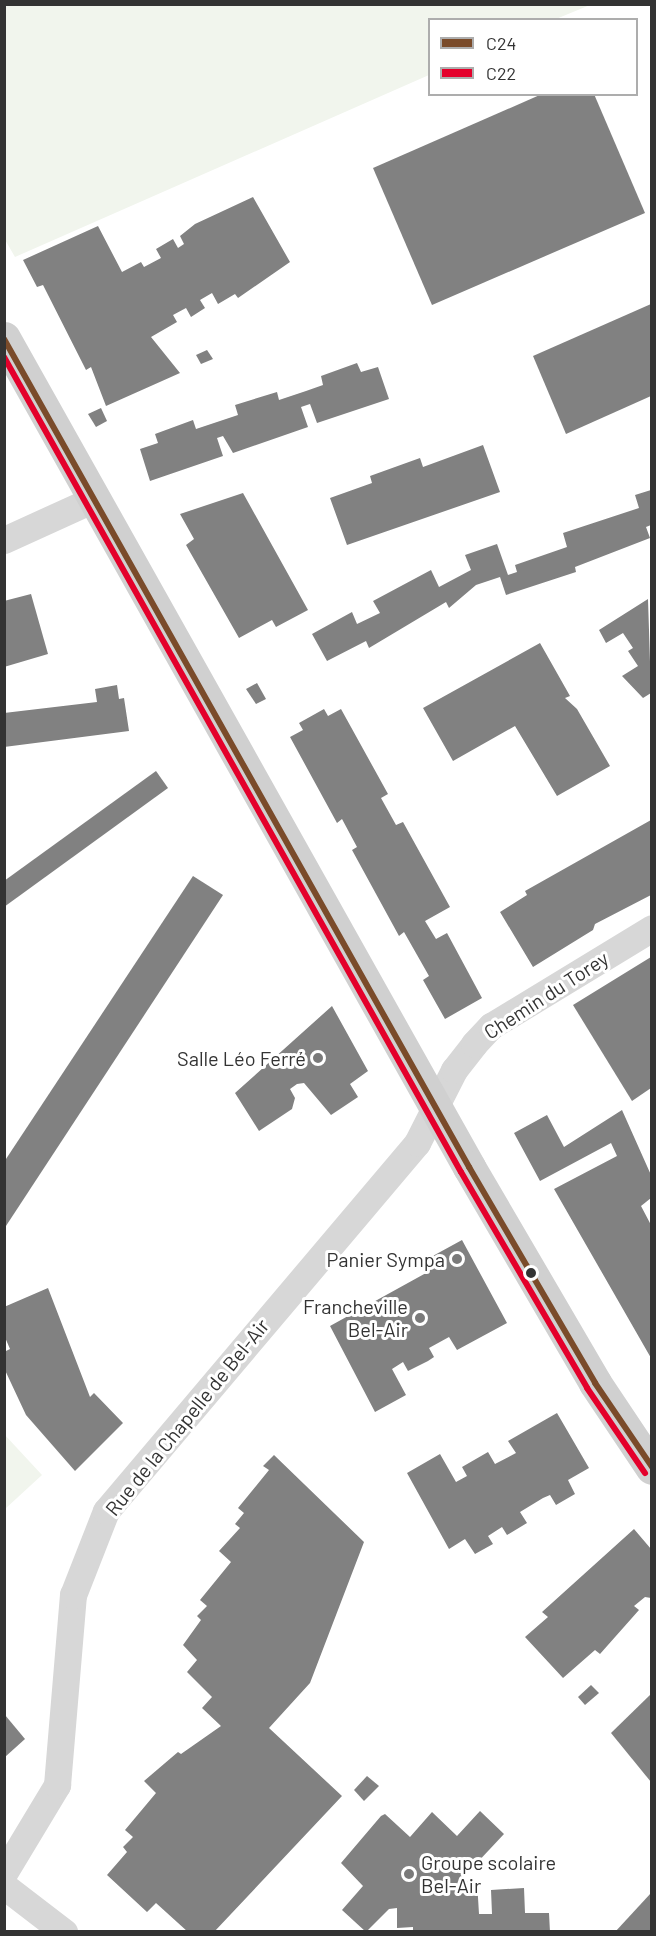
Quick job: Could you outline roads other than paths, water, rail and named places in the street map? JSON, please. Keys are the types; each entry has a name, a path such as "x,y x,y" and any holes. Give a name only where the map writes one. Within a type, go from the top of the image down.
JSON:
{"main road":[{"path":"4,338 435,1106 596,1383 651,1468"}],"street":[{"path":"4,540 94,499"},
{"name":"Chemin du Torey","path":"435,1106 454,1070 491,1026 651,928"},
{"name":"Rue de la Chapelle de Bel-Air","path":"4,1873 57,1785 73,1595 106,1511 417,1143 435,1106"},
{"path":"4,1886 64,1932"}],"place":[{"name":"Salle Léo Ferré","path":"318,1058"},
{"name":"Panier Sympa","path":"457,1259"},
{"name":"Francheville Bel-Air","path":"420,1318"},
{"name":"Groupe scolaire Bel-Air","path":"409,1874"}]}
